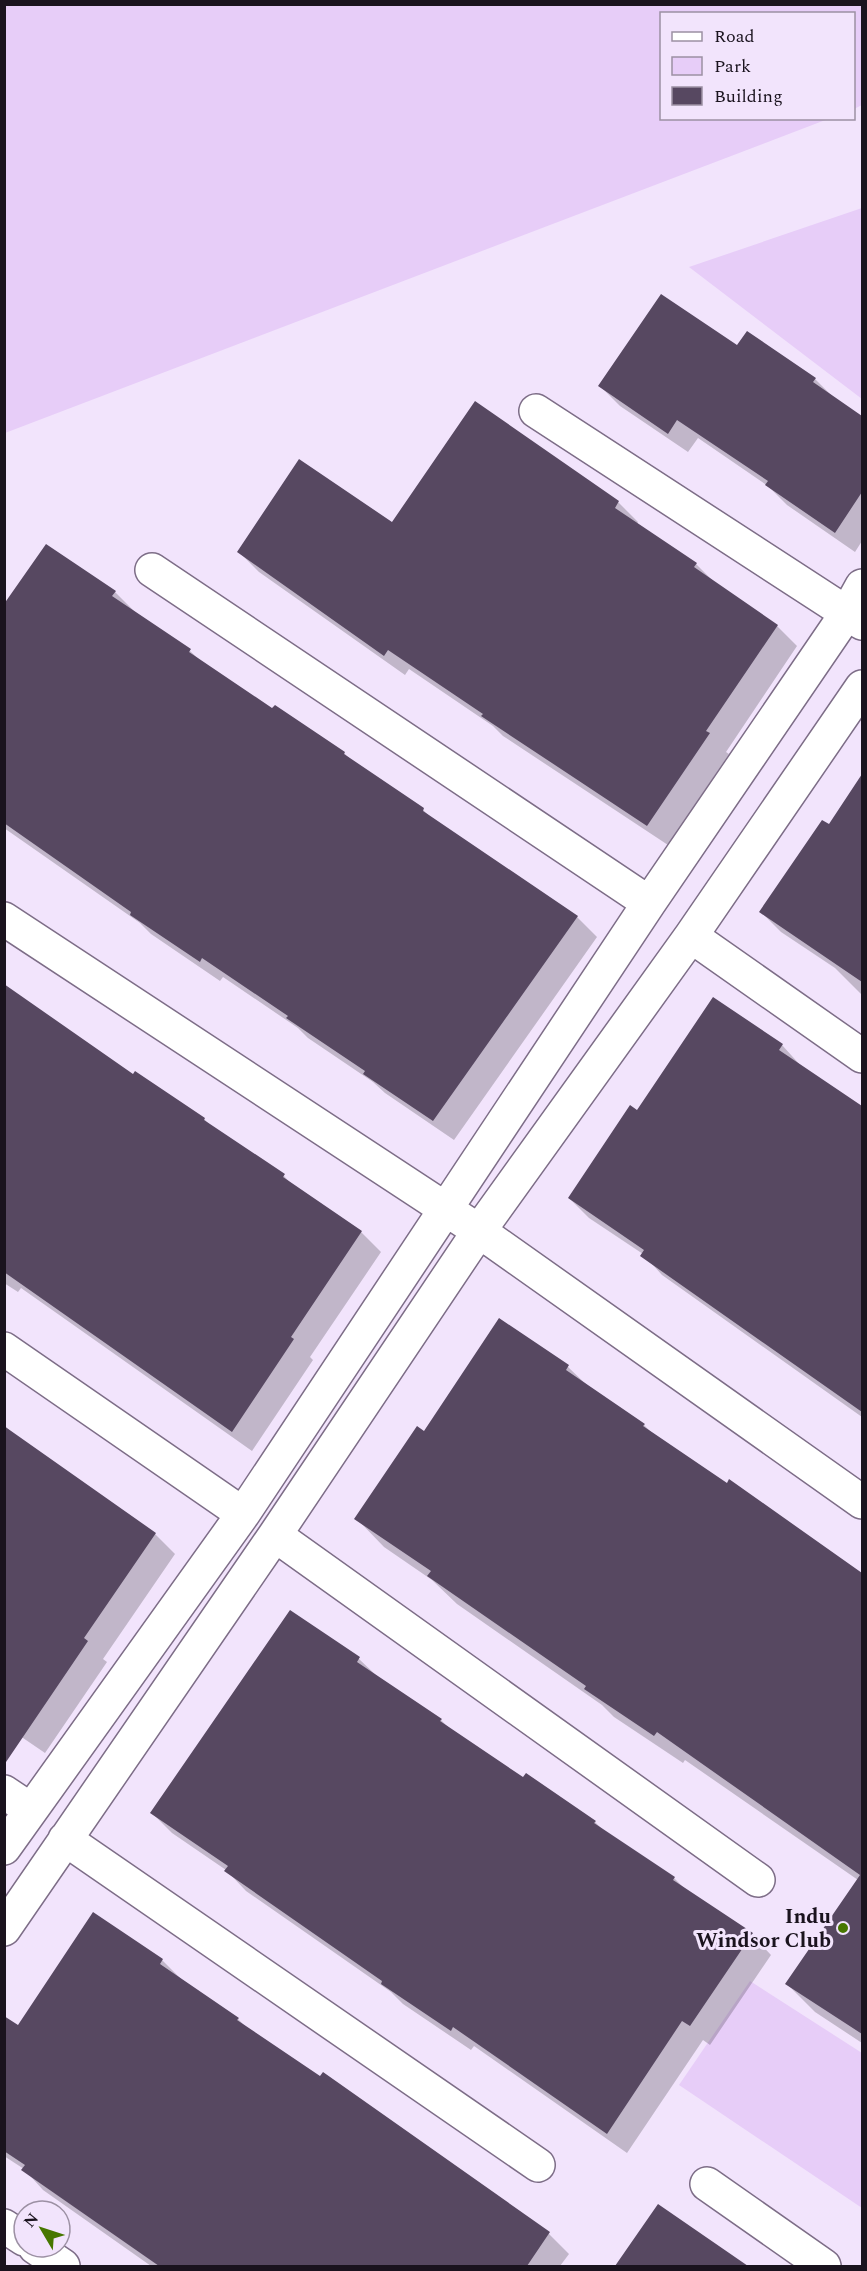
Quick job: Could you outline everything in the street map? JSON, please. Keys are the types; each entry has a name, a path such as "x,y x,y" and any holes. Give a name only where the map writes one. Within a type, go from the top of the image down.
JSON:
{"street":[{"path":"4,1848 243,1514 447,1211 649,903 858,608 536,411"},
{"path":"152,570 649,903"},
{"path":"4,1929 275,1535 479,1232 691,936 862,687"},
{"path":"4,918 479,1232 862,1502"},
{"path":"691,936 862,1056"},
{"path":"4,1349 243,1514"},
{"path":"275,1535 758,1880"},
{"path":"4,1792 31,1810"},
{"path":"65,1839 538,2165"},
{"path":"707,2184 824,2266"}],"green space":[{"path":"5,4 862,5 862,105 855,108 855,12 660,12 660,120 825,120 5,433"},
{"path":"862,208 862,399 689,267"},
{"path":"750,1981 862,2053 862,2208 679,2085"}],"building":[{"path":"661,294 737,345 747,331 816,378 813,382 862,416 862,492 835,533 765,485 768,481 677,420 668,434 598,386"},
{"path":"475,401 619,501 615,508 697,563 694,567 778,625 706,731 710,733 647,826 481,716 483,714 388,650 384,656 237,552 299,459 392,522"},
{"path":"46,544 116,591 112,596 191,649 189,652 272,708 275,705 345,752 344,754 424,808 423,811 578,916 433,1121 363,1074 365,1071 286,1018 288,1016 202,958 200,962 130,915 131,912 4,823 4,604"},
{"path":"862,774 862,982 759,912 822,820 829,824"},
{"path":"4,984 133,1074 135,1071 205,1118 204,1120 285,1174 283,1177 362,1231 291,1337 294,1339 232,1432 4,1272"},
{"path":"713,997 783,1044 779,1050 862,1106 862,1412 640,1256 644,1250 568,1198 630,1105 637,1110"},
{"path":"499,1318 569,1365 566,1370 645,1424 643,1426 727,1483 729,1479 862,1573 862,2034 785,1984 860,1875 657,1732 654,1736 584,1689 586,1686 427,1576 431,1571 354,1519 417,1426 424,1431"},
{"path":"4,1426 156,1533 84,1638 88,1641 4,1765"},
{"path":"290,1610 360,1657 357,1662 442,1719 440,1721 523,1777 526,1773 596,1821 594,1823 675,1877 673,1880 753,1933 690,2026 682,2021 607,2134 453,2027 451,2031 381,1984 382,1981 224,1871 228,1866 150,1813"},
{"path":"93,1912 163,1959 160,1964 239,2018 237,2020 320,2076 323,2072 550,2232 527,2266 159,2266 72,2205 72,2199 63,2199 21,2170 25,2165 4,2151 4,2016 18,2025"},
{"path":"658,2204 748,2266 615,2266"}],"place":[{"name":"Indu Windsor Club","path":"843,1928"}]}
